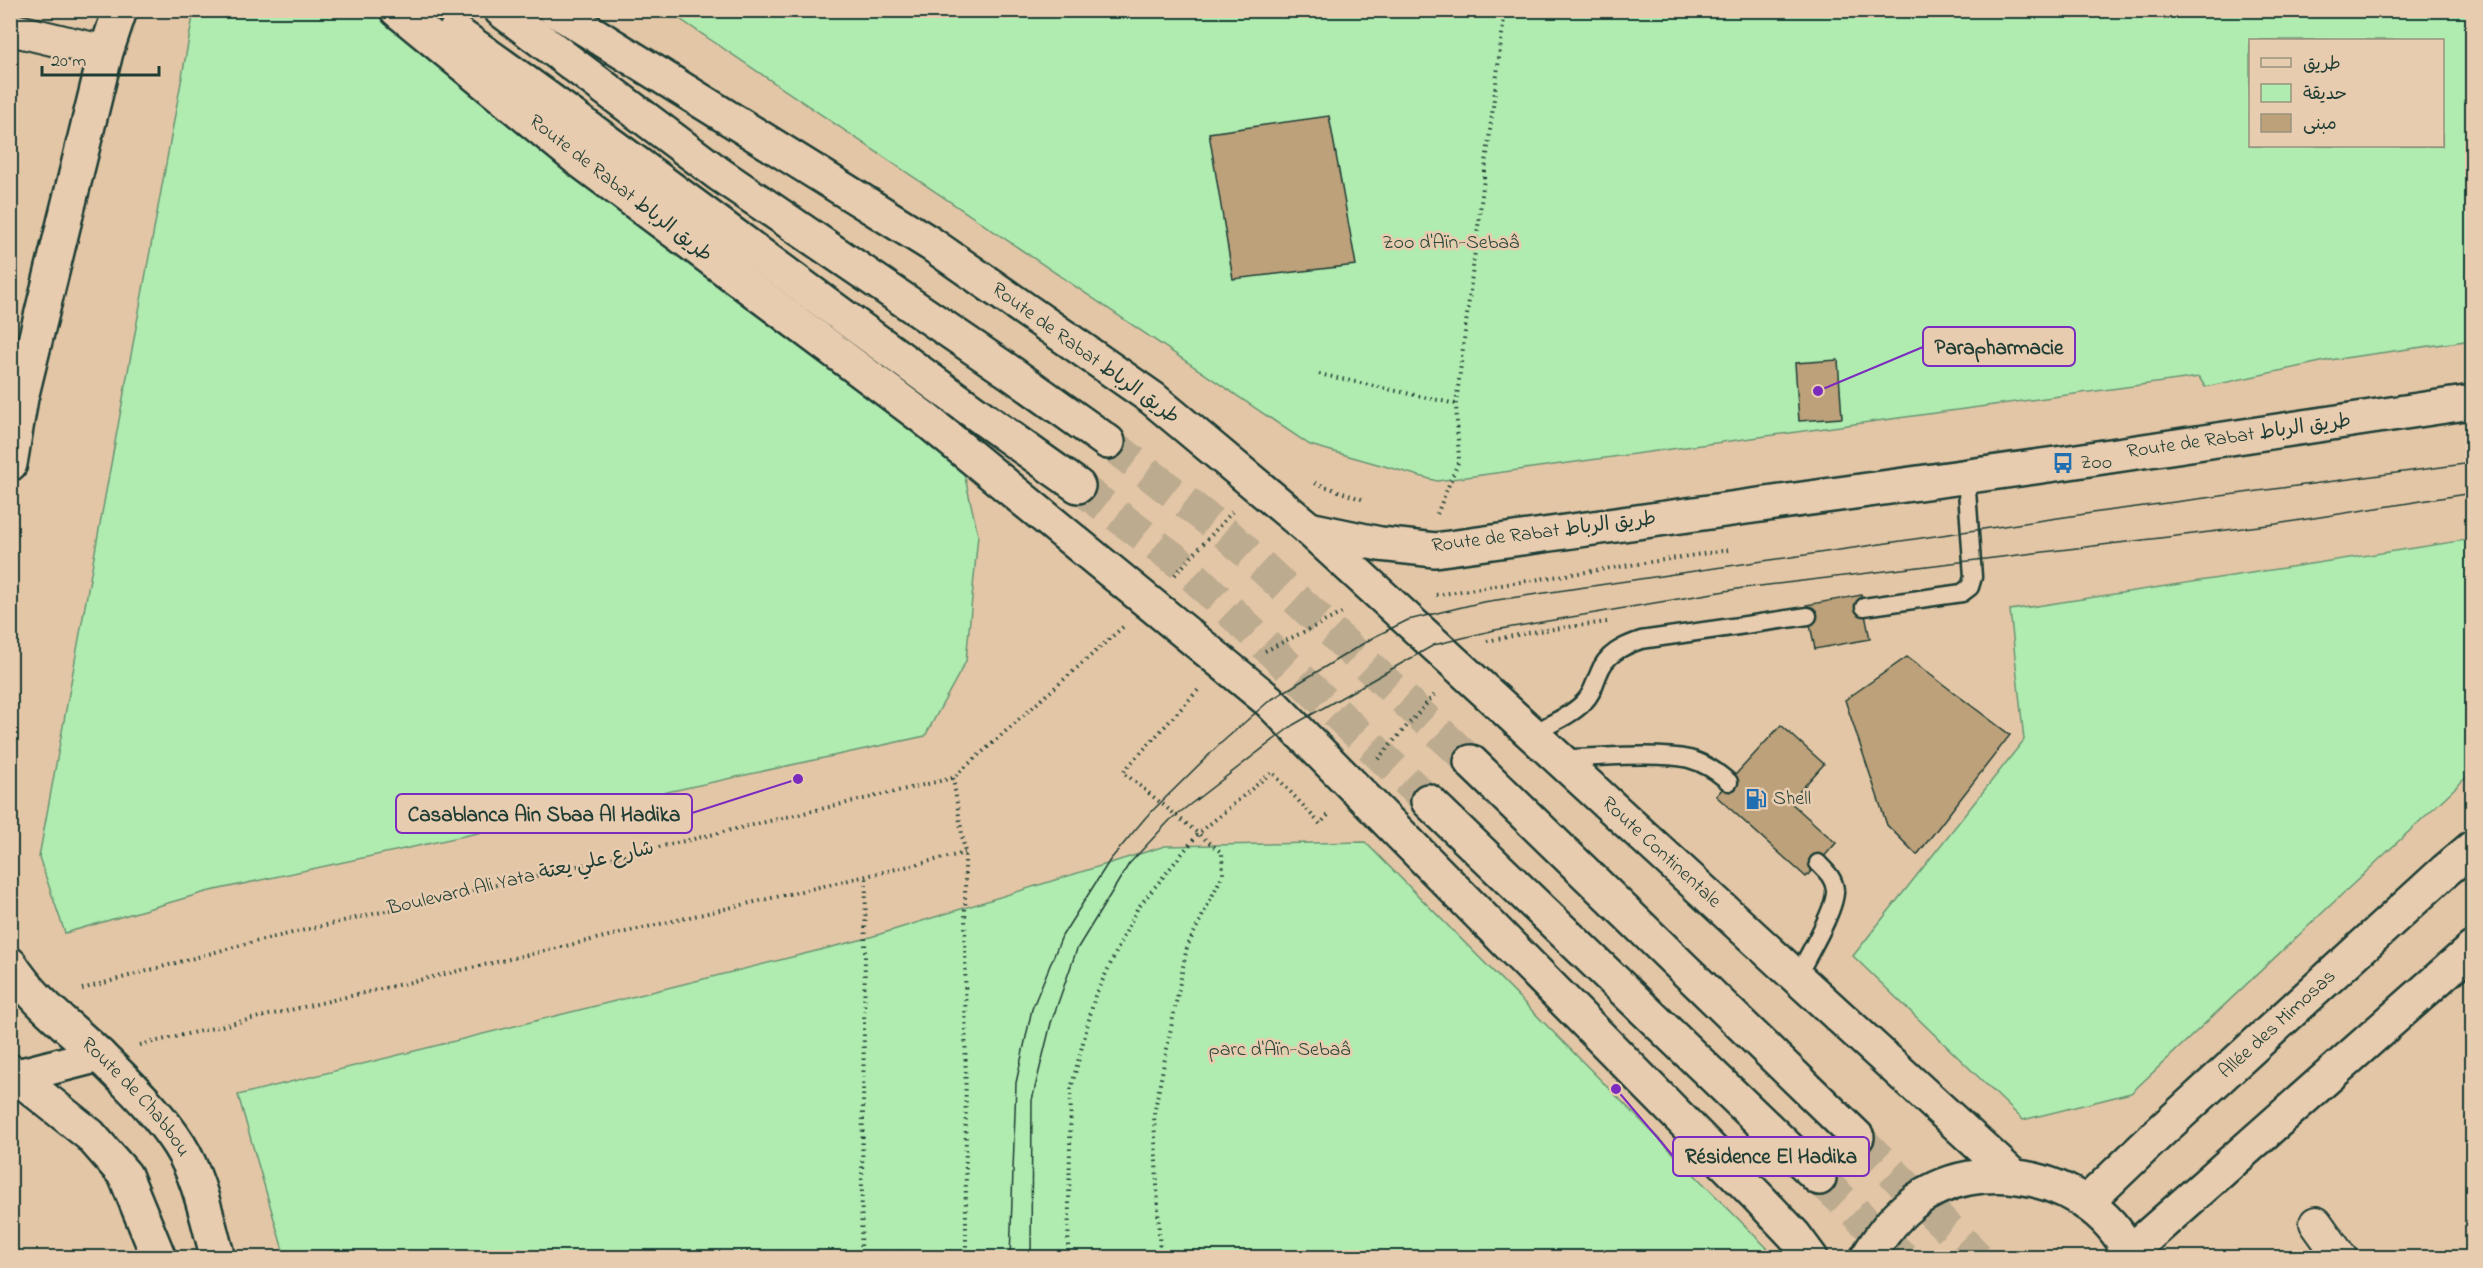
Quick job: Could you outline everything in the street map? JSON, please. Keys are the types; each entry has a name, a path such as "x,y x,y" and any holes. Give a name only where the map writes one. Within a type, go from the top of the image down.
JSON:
{"main road":[{"path":"12,449 21,398 106,52 120,10"},
{"name":"Route de Rabat طريق الرباط","path":"397,10 578,159 924,418 1269,701 1354,786"},
{"path":"424,10 578,119 970,410 1078,486"},
{"path":"501,10 719,174 1002,366 1108,442"},
{"name":"Route de Rabat طريق الرباط","path":"555,10 931,244 1152,398 1309,530 1380,544 1435,550 1966,477 2472,402"},
{"name":"Route Continentale","path":"1309,530 2012,1175"},
{"path":"1471,762 1857,1137"},
{"path":"1354,786 1756,1195 1794,1235 1811,1257"},
{"path":"1428,801 1819,1178"},
{"name":"Allée des Mimosas","path":"2086,1203 2185,1109 2472,848"},
{"path":"1868,1257 1885,1228 1911,1204 1942,1186 1976,1176 2012,1175 2051,1184 2086,1203 2110,1225 2131,1255 2472,949"},
{"name":"Route de Chabbou","path":"10,964 24,1006 99,1055 152,1110 179,1146 197,1184 218,1257"},
{"path":"12,1075 99,1055"},
{"path":"12,1075 90,1135 125,1175 159,1257"}],"street":[{"path":"10,29 106,52"},
{"path":"2316,1223 2342,1257"}],"lane":[{"path":"1864,607 1962,593 1970,587 1973,577 1966,477"},
{"path":"1532,734 1584,703 1594,688 1599,671 1610,656 1624,645 1641,640 1808,616"},
{"path":"1558,758 1668,757 1691,760 1712,768 1729,782"},
{"path":"1797,977 1831,909 1836,892 1831,875 1818,863"}],"path":[{"path":"1434,523 1459,460 1456,404 1505,10"},
{"path":"1318,374 1456,404"},
{"name":"Boulevard Ali Yata شارع علي يعتة","path":"24,1006 241,945 953,777 1150,602"},
{"path":"1068,1257 1071,1089 1095,996 1137,909 1198,834 1272,772 1320,824 1354,786"},
{"path":"717,1257 742,1252 966,1255 965,853 953,777"},
{"path":"1160,1257 1154,1114 1187,947 1223,874 1222,853 1198,834"},
{"path":"99,1055 965,853"},
{"path":"861,1255 866,877"}],"green space":[{"path":"194,11 413,11 951,416 978,535 966,661 925,736 206,892 65,933 39,857"},
{"name":"Zoo d'Aïn-Sebaâ","path":"668,11 2472,11 2472,340 2330,360 2205,387 2199,377 1437,481 1310,445"},
{"path":"2472,539 2472,772 2131,1093 2023,1120 1853,956 2024,740 2010,610"},
{"name":"parc d'Aïn-Sebaâ","path":"1365,842 1776,1257 285,1257 238,1095 864,939 1165,846"}],"building":[{"path":"1329,116 1356,265 1233,279 1209,133"},
{"path":"1838,360 1842,418 1799,421 1795,363"},
{"path":"1861,595 1870,639 1815,649 1806,605"},
{"path":"1907,657 2010,735 1917,855 1887,825 1845,700"},
{"name":"Shell","path":"1781,725 1824,764 1790,802 1836,843 1806,877 1716,796"}],"tunnel":[{"path":"1108,442 1228,535 1471,762"},
{"path":"1078,486 1180,563 1428,801"},
{"path":"1857,1137 1978,1258"},
{"path":"1819,1178 1903,1258"}],"tram line":[{"path":"1010,1258 1016,1083 1032,1009 1062,936 1110,860 1146,817 1220,744 1269,701 1374,637 1408,620 1483,602 2106,511 2472,463"},
{"path":"1031,1258 1032,1100 1051,1023 1077,949 1129,864 1170,820 1293,725 1434,645 1495,630 1743,588 2276,524 2472,493"}],"place":[{"name":"Parapharmacie","path":"1818,391"},
{"name":"Zoo","path":"2063,463"},
{"name":"Casablanca Ain Sbaa Al Hadika","path":"798,779"},
{"name":"Shell","path":"1756,799"},
{"name":"Résidence El Hadika","path":"1616,1089"}]}
